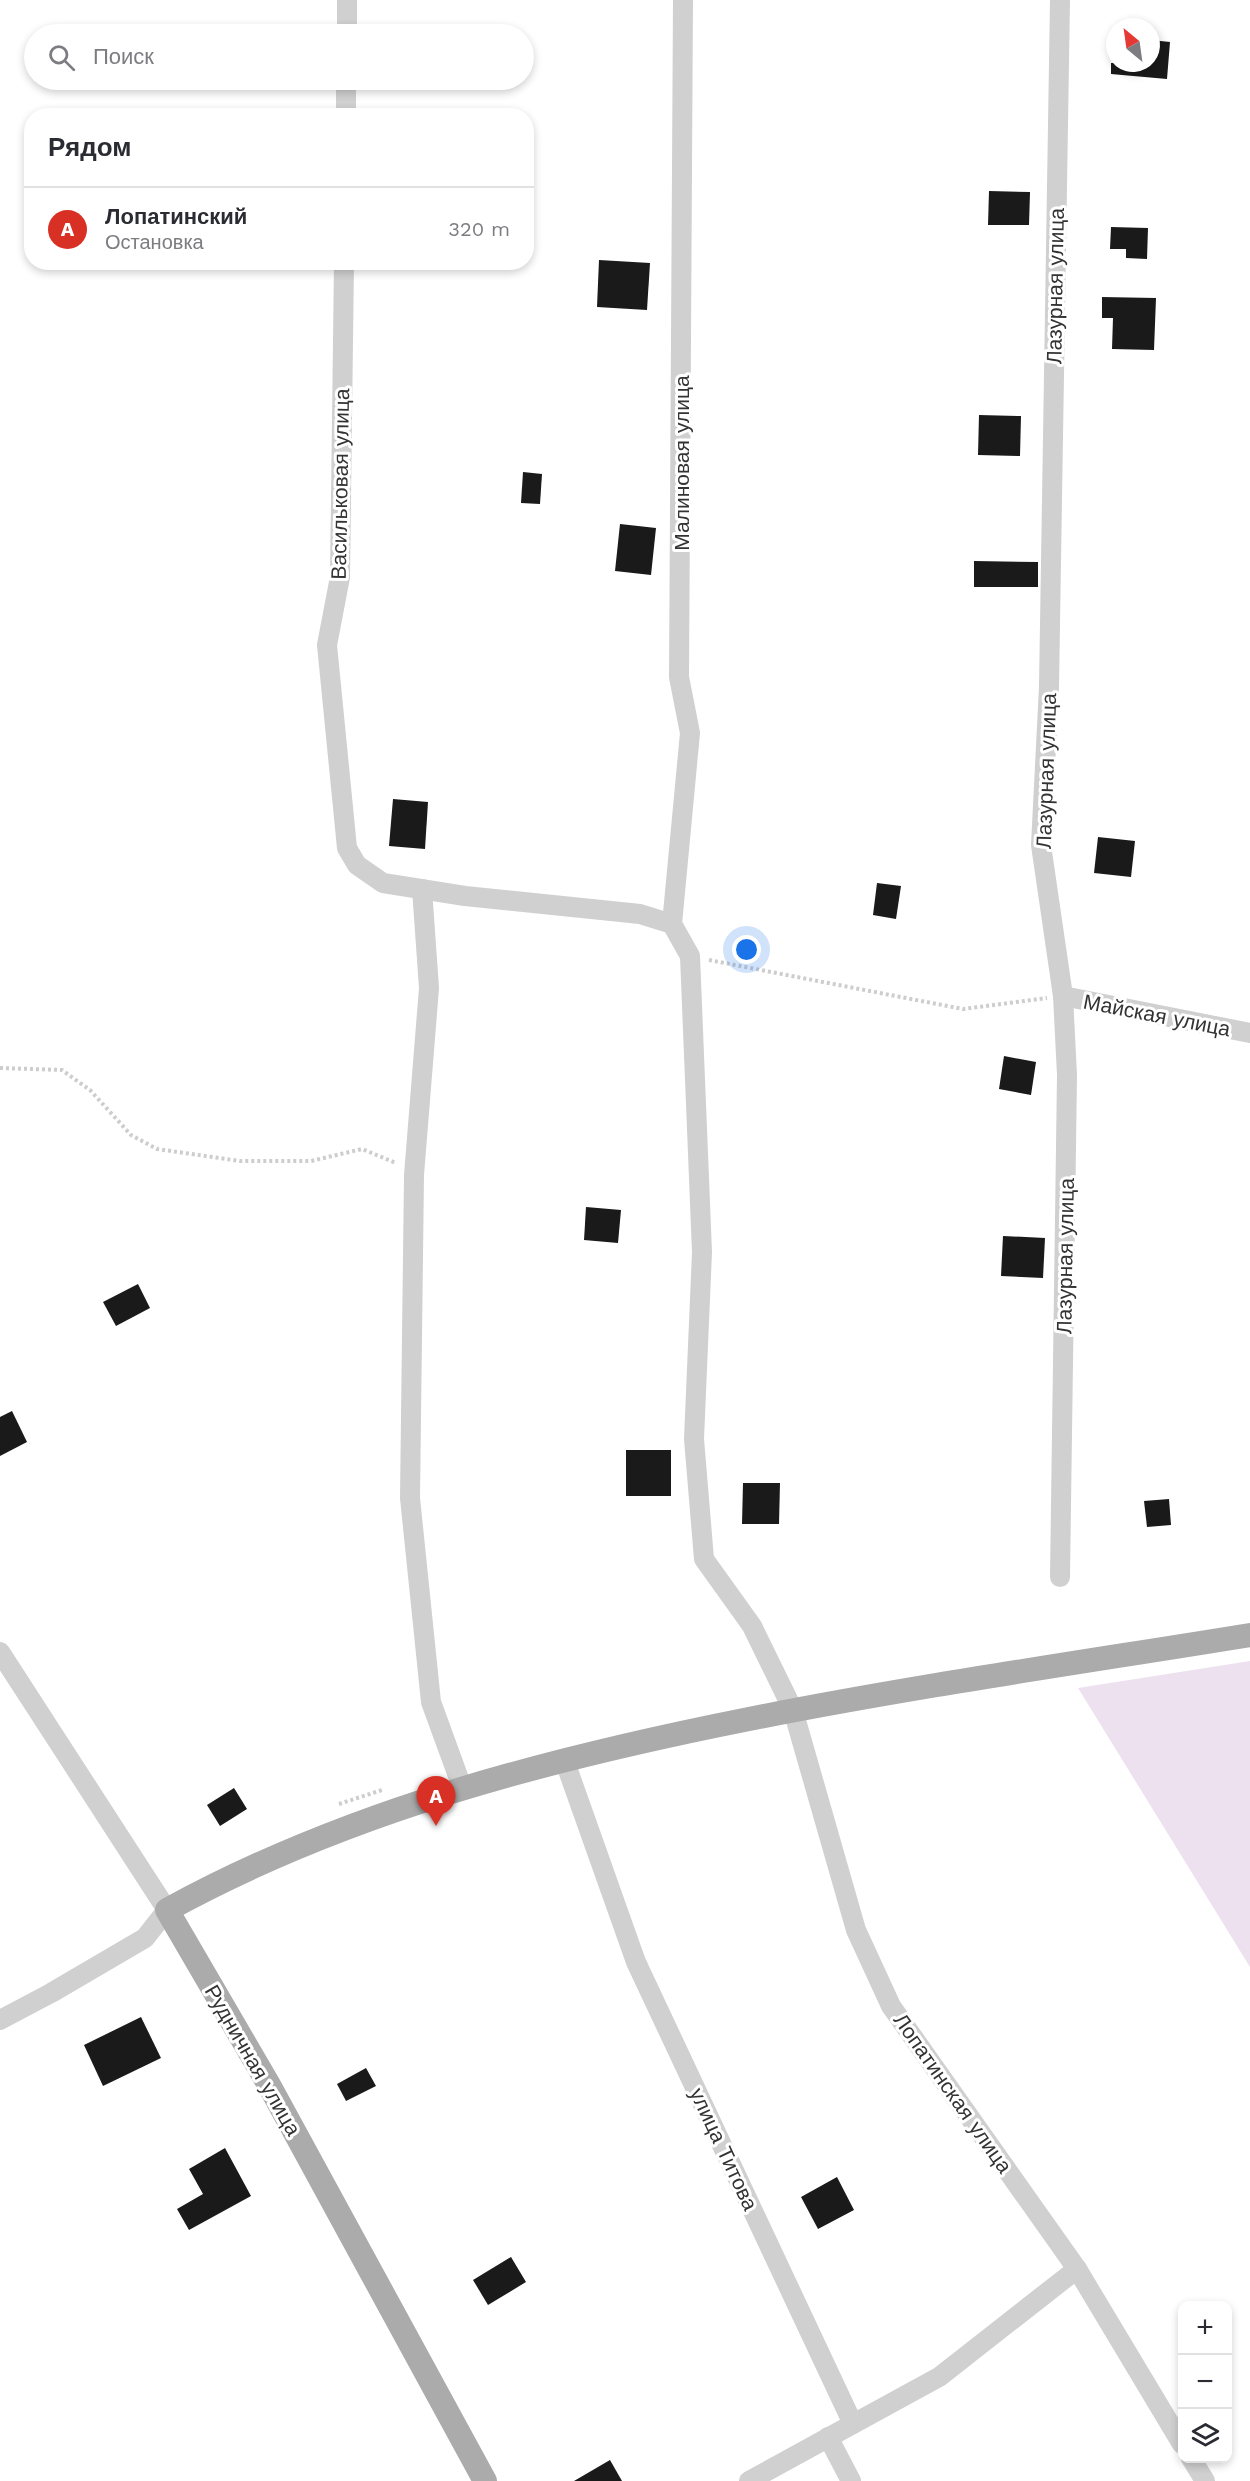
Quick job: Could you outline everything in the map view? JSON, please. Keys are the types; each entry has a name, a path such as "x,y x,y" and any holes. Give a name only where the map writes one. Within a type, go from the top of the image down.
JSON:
{"main road":[{"path":"167,1910 272,1857 369,1820 462,1788 564,1759 667,1735 931,1685 1250,1635"},
{"name":"Рудничная улица","path":"167,1910 269,2085 485,2481"}],"street":[{"path":"347,0 347,24"},
{"name":"Малиновая улица","path":"672,924 690,733 679,677 683,0"},
{"name":"Лазурная улица","path":"1060,0 1049,687 1041,845 1063,996 1067,1075 1060,1577"},
{"path":"346,90 346,108"},
{"name":"Васильковая улица","path":"344,270 340,577 327,645 347,848 357,866 383,883 422,889"},
{"path":"462,1788 431,1702 410,1498 414,1175 429,988 422,889 465,896 640,914 672,924 690,956"},
{"name":"Лопатинская улица","path":"690,956 702,1252 694,1439 704,1559 752,1626 793,1710 856,1930 891,2006 1077,2269 1178,2437"},
{"name":"Майская улица","path":"1063,996 1250,1033"},
{"name":"Рудничная улица","path":"0,1652 167,1910"},
{"name":"улица Титова","path":"564,1759 636,1962 853,2424"},
{"path":"0,2020 145,1938 167,1910"},
{"path":"749,2481 939,2377 1077,2269"},
{"path":"828,2437 851,2481"},
{"path":"1194,2463 1205,2481"}],"path":[{"path":"690,956 963,1009 1063,996"},
{"path":"0,1068 62,1070 90,1090 131,1135 157,1149 240,1161 311,1161 362,1149 399,1164 414,1175"},
{"path":"339,1804 369,1793 390,1789"}],"shaded area":[{"path":"1250,1661 1250,1967 1078,1688"}],"building":[{"path":"1160,41 1170,42 1167,79 1111,74 1111,72 1160,72"},
{"path":"989,191 1030,192 1029,225 988,225"},
{"path":"1111,227 1148,228 1147,259 1126,258 1126,249 1110,249"},
{"path":"599,260 650,263 647,310 597,307"},
{"path":"1102,297 1156,298 1154,350 1112,349 1113,318 1102,318"},
{"path":"979,415 1021,416 1020,456 978,455"},
{"path":"523,472 542,474 540,504 521,503"},
{"path":"620,524 656,528 651,575 615,571"},
{"path":"974,561 1038,562 1038,587 974,587"},
{"path":"393,799 428,802 425,849 389,846"},
{"path":"1098,837 1135,841 1131,877 1094,873"},
{"path":"877,883 901,886 896,919 873,915"},
{"path":"1004,1056 1036,1062 1031,1095 999,1089"},
{"path":"586,1207 621,1210 618,1243 584,1240"},
{"path":"1003,1236 1045,1238 1043,1278 1001,1276"},
{"path":"138,1284 150,1308 116,1326 103,1302"},
{"path":"12,1411 27,1442 0,1456 0,1417"},
{"path":"626,1450 671,1450 671,1496 626,1496"},
{"path":"743,1483 780,1483 779,1524 742,1524"},
{"path":"1169,1499 1171,1525 1147,1527 1144,1501"},
{"path":"234,1788 247,1809 220,1826 207,1805"},
{"path":"141,2017 161,2058 103,2086 84,2045"},
{"path":"366,2068 376,2086 346,2101 337,2084"},
{"path":"225,2148 251,2196 189,2230 177,2209 203,2194 189,2169"},
{"path":"837,2177 854,2210 818,2229 801,2197"},
{"path":"511,2257 526,2282 488,2305 473,2280"},
{"path":"610,2460 622,2481 574,2481"}],"place":[{"name":"Лопатинский","path":"436,1826"}]}
